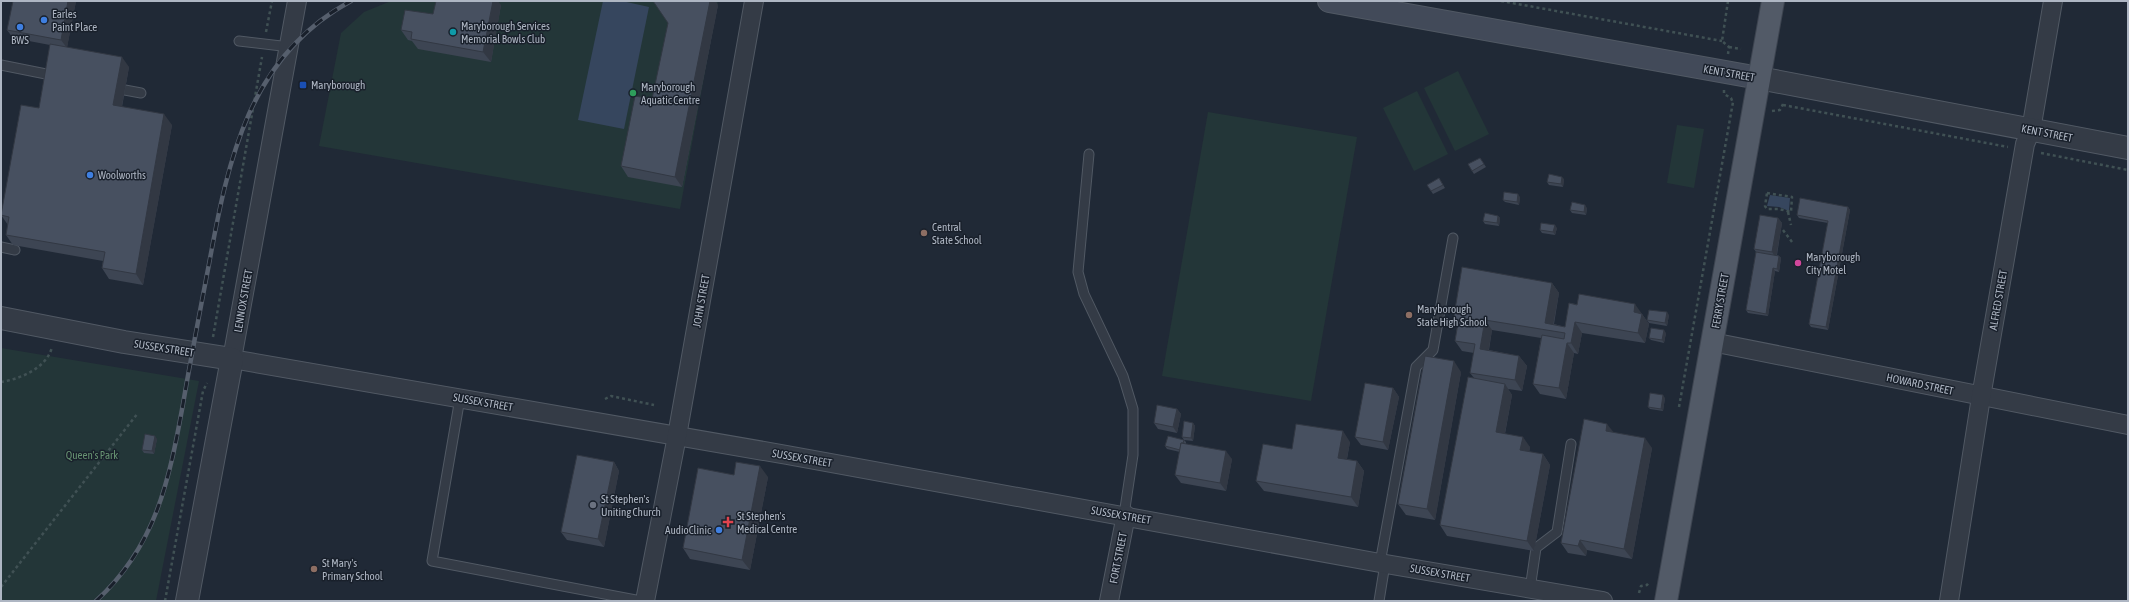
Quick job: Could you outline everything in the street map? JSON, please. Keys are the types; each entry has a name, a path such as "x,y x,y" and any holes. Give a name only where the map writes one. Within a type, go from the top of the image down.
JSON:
{"main road":[{"name":"KENT STREET","path":"1329,1 1759,78"},
{"name":"FERRY STREET","path":"1666,601 1772,1"}],"street":[{"name":"LENNOX STREET","path":"186,601 290,48 297,1"},
{"name":"JOHN STREET","path":"645,601 677,436 754,1"},
{"name":"ALFRED STREET","path":"1949,601 1981,397 2025,144 2031,130 2053,1"},
{"name":"KENT STREET","path":"1759,78 2128,148"},
{"name":"SUSSEX STREET","path":"1,318 56,329 460,398 1125,515 1382,563 1603,601"},
{"name":"HOWARD STREET","path":"1712,342 1981,397 2128,425"},
{"name":"FORT STREET","path":"1110,601 1125,515"}],"lane":[{"path":"239,41 290,48"},
{"path":"1,65 63,78"},
{"path":"102,85 141,93"},
{"path":"1089,154 1078,272 1084,294 1123,376 1133,409 1133,455 1125,515"},
{"path":"1379,601 1382,563 1416,367 1433,350 1453,238"},
{"path":"1,247 15,250"},
{"path":"460,398 432,561 641,601"},
{"path":"1530,589 1536,548 1557,532 1571,444"}],"path":[{"path":"213,338 272,1"},
{"path":"1501,1 1722,41 1729,47 1741,49"},
{"path":"1722,41 1728,1"},
{"path":"1728,55 1729,47"},
{"path":"1679,408 1734,103 1731,98 1724,94 1724,90"},
{"path":"1770,112 1780,110 1783,105 2011,148"},
{"path":"2046,154 2128,170"},
{"path":"1767,193 1792,197 1791,212 1788,212 1765,206 1767,193"},
{"path":"1788,212 1791,225"},
{"path":"1783,230 1792,242"},
{"path":"1,382 20,377 33,371 45,360 51,350 56,329"},
{"path":"165,601 207,378"},
{"path":"605,399 610,396 654,405"},
{"path":"1,587 138,413"},
{"path":"1639,593 1641,586 1647,585 1649,581"}],"green space":[{"path":"391,1 718,1 680,209 319,146 341,33 364,12"},
{"path":"1458,71 1489,134 1455,151 1424,88"},
{"path":"1417,91 1448,154 1414,171 1383,108"},
{"path":"1208,112 1357,137 1311,401 1162,376"},
{"path":"1677,125 1704,129 1694,188 1667,183"},
{"name":"Queen's Park","path":"1,348 199,381 156,601 1,601"}],"water":[{"path":"603,1 622,1 649,7 624,129 578,120"},
{"path":"1770,195 1790,198 1789,211 1779,207 1767,206"}],"building":[{"name":"Earles Paint Place","path":"13,1 68,1 61,40 7,30"},
{"name":"Maryborough Services Memorial Bowls Club","path":"436,1 493,1 483,52 411,39 412,32 401,30 405,10 433,14"},
{"path":"653,1 710,1 675,177 621,166 635,96 652,99 668,23"},
{"name":"Woolworths","path":"50,44 122,57 113,105 164,114 136,274 102,268 105,252 6,235 9,217 1,215 21,105 39,108"},
{"path":"1480,158 1484,164 1472,171 1468,164"},
{"path":"1549,174 1562,177 1561,184 1547,182"},
{"path":"1439,178 1443,185 1431,191 1427,185"},
{"path":"1504,192 1518,194 1517,202 1503,200"},
{"path":"1800,198 1848,207 1826,327 1809,324 1828,221 1797,215"},
{"path":"1572,202 1585,205 1584,212 1570,210"},
{"path":"1485,213 1498,216 1497,223 1483,221"},
{"path":"1760,215 1778,218 1772,252 1754,249"},
{"path":"1541,223 1555,225 1553,232 1540,230"},
{"path":"1756,252 1779,256 1777,269 1773,268 1766,314 1746,310"},
{"path":"1462,267 1552,283 1545,323 1565,327 1569,303 1577,305 1579,294 1635,304 1634,312 1642,314 1638,333 1575,322 1571,343 1567,343 1559,388 1533,384 1542,335 1564,339 1565,333 1485,320 1480,349 1519,356 1515,380 1470,373 1475,344 1455,341 1458,323 1453,322"},
{"path":"1649,310 1667,312 1665,323 1647,320"},
{"path":"1651,328 1664,330 1662,340 1649,338"},
{"path":"1425,356 1454,361 1427,509 1398,504"},
{"path":"1468,377 1505,384 1496,432 1523,437 1520,450 1543,454 1527,541 1440,525"},
{"path":"1365,383 1393,388 1383,442 1355,437"},
{"path":"1650,393 1663,395 1661,409 1648,407"},
{"path":"1157,405 1177,409 1173,427 1154,423"},
{"path":"1584,419 1607,424 1606,431 1645,438 1624,549 1580,540 1578,546 1561,543"},
{"path":"1184,421 1193,423 1191,438 1182,437"},
{"path":"1296,424 1343,431 1338,458 1357,461 1351,497 1256,481 1263,444 1292,449"},
{"path":"145,434 155,436 152,451 142,450"},
{"path":"1168,436 1184,440 1183,443 1181,443 1180,450 1165,446"},
{"path":"1181,443 1226,451 1220,483 1175,475"},
{"name":"St Stephen's Uniting Church","path":"577,455 614,462 598,539 561,532"},
{"name":"St Stephen's Medical Centre","path":"736,462 760,466 742,560 683,548 698,468 734,475"}],"railway":[{"path":"96,601 116,580 133,558 157,511 165,486 178,432 216,225 235,150 249,114 266,81 288,51 316,24 351,1"}],"place":[{"name":"Earles Paint Place","path":"44,20"},
{"name":"BWS","path":"20,27"},
{"name":"Maryborough Services Memorial Bowls Club","path":"453,32"},
{"name":"Maryborough","path":"303,85"},
{"name":"Maryborough Aquatic Centre","path":"633,93"},
{"name":"Woolworths","path":"90,175"},
{"name":"Central State School","path":"924,233"},
{"name":"Maryborough City Motel","path":"1798,263"},
{"name":"Maryborough State High School","path":"1409,315"},
{"name":"St Stephen's Uniting Church","path":"593,505"},
{"name":"St Stephen's Medical Centre","path":"728,522"},
{"name":"AudioClinic","path":"719,530"},
{"name":"St Mary's Primary School","path":"314,569"}]}
